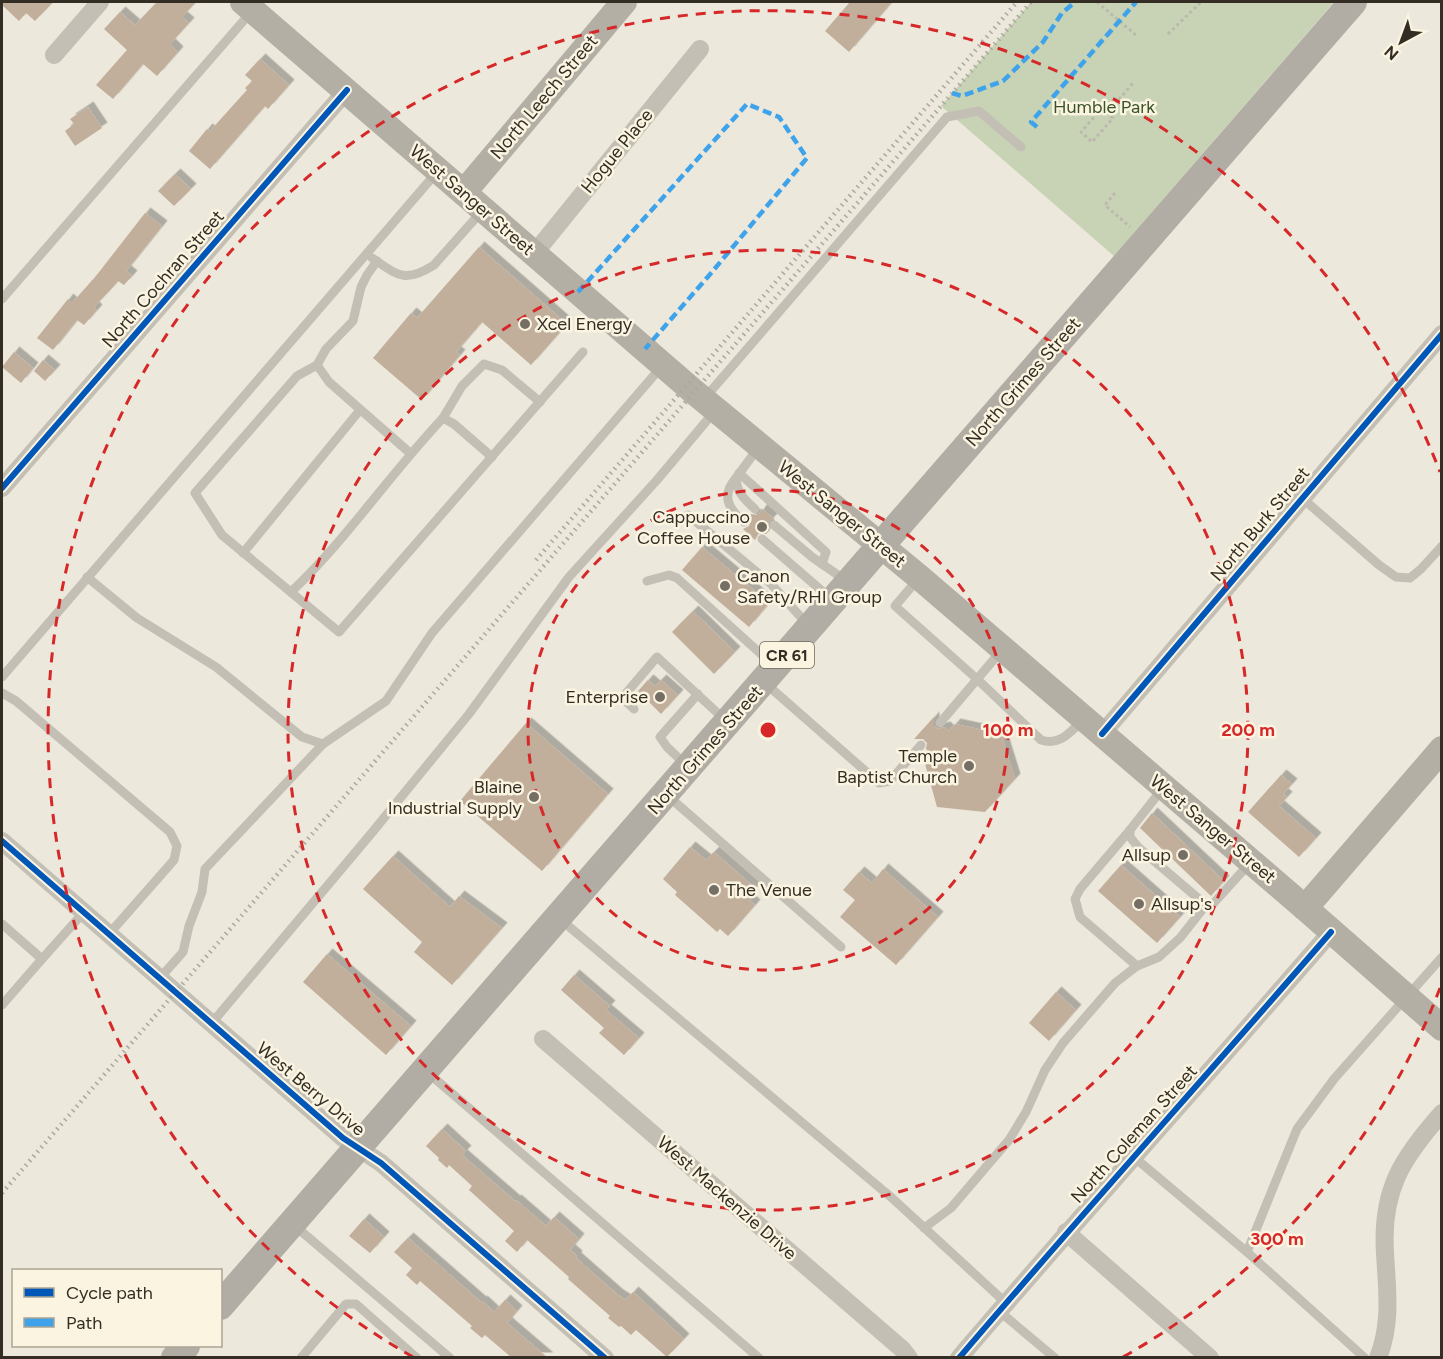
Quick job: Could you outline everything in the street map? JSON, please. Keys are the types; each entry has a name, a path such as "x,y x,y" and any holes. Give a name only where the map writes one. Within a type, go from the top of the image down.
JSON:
{"main road":[{"name":"North Leech Street","path":"464,192 624,2"},
{"name":"North Grimes Street","path":"222,1304 359,1149 1353,2"},
{"name":"West Sanger Street","path":"248,6 663,365 759,447 882,545 1442,1028"},
{"path":"1305,908 1442,749"}],"street":[{"path":"54,54 100,2"},
{"name":"Hogue Place","path":"534,254 700,49"},
{"name":"North Cochran Street","path":"2,488 347,90"},
{"name":"North Burk Street","path":"1093,726 1302,498 1442,334"},
{"name":"West Berry Drive","path":"2,841 343,1138 381,1163 605,1358"},
{"name":"North Coleman Street","path":"959,1358 1066,1232 1135,1158 1331,932"},
{"name":"West Mackenzie Drive","path":"543,1039 902,1349 909,1358"},
{"path":"1378,1358 1388,1323 1385,1222 1389,1200 1405,1159 1442,1113"},
{"path":"1066,1232 1210,1358"}],"lane":[{"path":"2,299 248,6"},
{"path":"211,1024 462,723 569,577 657,480 710,405 947,117 980,111 1021,147"},
{"path":"2,677 439,170"},
{"path":"366,254 394,274 407,276 424,271 434,265 483,209"},
{"path":"376,261 361,287 353,321 326,349 318,364 297,376 195,493 222,535 339,632 583,352"},
{"path":"318,364 329,382 410,453"},
{"path":"291,592 314,570 410,453 443,418 462,386 484,364 502,370 540,402"},
{"path":"159,979 183,952 189,926 202,892 205,869 323,744 386,701 432,633 663,365"},
{"path":"243,553 360,410"},
{"path":"443,418 454,424 492,457"},
{"path":"744,522 734,514 728,504 727,496 730,484 759,447"},
{"path":"737,475 737,487 741,496 755,509"},
{"path":"737,475 826,552 822,564"},
{"path":"1302,498 1396,577 1410,578 1442,546"},
{"path":"688,515 771,584 811,628"},
{"path":"774,525 822,564 842,592"},
{"path":"762,539 842,592"},
{"path":"647,581 669,575 677,578 770,675 879,783 890,781 921,745"},
{"path":"87,577 137,618 216,667 302,736 323,744"},
{"path":"919,577 895,606 1041,740 1049,742 1062,740 1093,726"},
{"path":"940,723 1003,649"},
{"path":"634,709 622,698 657,657 728,723"},
{"path":"2,693 16,701 170,832 177,846 174,860 109,934"},
{"path":"689,768 660,737 698,694"},
{"path":"1137,966 1080,917 1075,899 1080,889 1163,788"},
{"path":"666,794 841,947"},
{"path":"1130,830 1130,837 1139,848 1206,905 1211,906 1251,861"},
{"path":"924,1228 951,1208 1009,1140 1026,1112 1045,1070 1063,1043 1115,983 1137,966 1159,957 1180,938 1206,905"},
{"path":"2,1005 84,912"},
{"path":"559,918 892,1198 1055,1358"},
{"path":"2,924 42,959"},
{"path":"1247,1252 1297,1129 1334,1080 1442,957"},
{"path":"2,988 10,996"},
{"path":"426,1071 759,1358"},
{"path":"1135,1158 1247,1252 1365,1358"},
{"path":"293,1224 450,1358"},
{"path":"301,1358 346,1305 356,1304 417,1358"}],"path":[{"path":"1097,2 1137,36"},
{"path":"1168,34 1201,2"},
{"path":"1107,113 1134,82"},
{"path":"1102,108 1107,113 1113,118 1092,142 1081,132 1102,108"},
{"path":"1115,194 1105,205 1131,228"}],"green space":[{"name":"Humble Park","path":"1031,2 1334,2 1114,256 941,106"}],"building":[{"path":"2,2 53,2 35,21 26,13 19,21 2,5"},
{"path":"157,2 196,2 182,17 189,23 170,44 178,52 157,76 143,64 113,99 96,85 127,50 104,29 120,12 135,25"},
{"path":"850,2 892,2 849,52 825,31"},
{"path":"260,59 289,85 268,109 265,106 210,169 189,151 207,129 210,131 247,90 245,88 252,81 245,75"},
{"path":"88,107 102,128 75,146 65,131 74,124 70,119"},
{"path":"175,174 191,189 174,206 158,191"},
{"path":"145,213 162,226 126,271 132,276 124,285 118,281 94,307 97,310 84,325 77,320 53,350 37,338 68,299 72,303 96,276"},
{"name":"Xcel Energy","path":"479,247 567,324 531,365 482,322 456,352 460,355 422,400 373,358 411,313 417,318"},
{"path":"14,352 33,368 21,383 2,367"},
{"path":"43,360 55,370 45,381 34,371"},
{"path":"762,509 773,518 768,523 770,530 766,534 759,533 755,540 743,529 749,526 751,520 748,517 751,514 758,515"},
{"name":"Canon Safety/RHI Group","path":"702,547 769,603 749,627 682,570"},
{"path":"693,611 735,652 714,674 672,632"},
{"name":"Enterprise","path":"648,680 655,686 661,680 678,695 661,714 638,691"},
{"name":"Temple Baptist Church","path":"934,717 934,726 938,729 945,727 949,731 955,724 1001,734 1015,779 985,812 937,807 924,760 930,753 926,749 927,743 923,739 914,739"},
{"name":"Blaine Industrial Supply","path":"526,723 608,794 542,871 460,801"},
{"path":"1281,775 1292,784 1283,794 1287,797 1279,806 1316,838 1299,857 1248,812"},
{"name":"Allsup","path":"1152,813 1224,881 1211,896 1140,828"},
{"name":"The Venue","path":"690,847 706,860 714,852 755,888 747,898 755,905 728,936 720,929 717,932 675,895 677,892 663,879"},
{"path":"393,856 450,907 459,896 502,928 452,985 414,952 422,942 363,889"},
{"name":"Allsup's","path":"1121,865 1180,917 1157,943 1098,891"},
{"path":"883,869 938,917 896,965 840,917 855,900 843,890 859,872 872,883"},
{"path":"327,954 411,1026 386,1055 303,982"},
{"path":"574,975 610,1006 606,1010 639,1038 624,1055 599,1033 604,1028 561,990"},
{"path":"1056,992 1076,1010 1049,1041 1029,1023"},
{"path":"442,1129 466,1151 462,1155 546,1226 554,1217 579,1239 570,1250 618,1295 626,1300 633,1292 684,1339 667,1357 636,1330 631,1335 608,1318 610,1316 527,1240 517,1252 505,1241 514,1231 469,1190 472,1186 449,1165 447,1168 426,1146"},
{"path":"364,1219 384,1237 370,1253 349,1236"},
{"path":"408,1238 494,1312 505,1300 517,1311 507,1323 548,1358 512,1358 485,1335 482,1338 470,1328 472,1326 420,1281 417,1285 406,1275 412,1268 394,1252"}],"railway":[{"path":"536,560 1017,2"},
{"path":"2,1193 1031,2"}],"marked path":[{"path":"952,93 962,96 1003,81 1043,42 1062,13 1075,2"},
{"path":"1037,127 1031,122 1136,2"},
{"path":"578,292 747,104 779,117 807,158 645,349"}],"cycle path":[{"path":"2,488 347,90"},
{"path":"1102,734 1442,334"},
{"path":"2,841 343,1138 381,1163 605,1358"},
{"path":"959,1358 1331,932"}],"place":[{"name":"Xcel Energy","path":"525,324"},
{"name":"Cappuccino Coffee House","path":"762,527"},
{"name":"Canon Safety/RHI Group","path":"725,586"},
{"name":"Enterprise","path":"660,697"},
{"name":"Temple Baptist Church","path":"969,766"},
{"name":"Blaine Industrial Supply","path":"534,797"},
{"name":"Allsup","path":"1183,855"},
{"name":"The Venue","path":"714,890"},
{"name":"Allsup's","path":"1139,904"}]}
